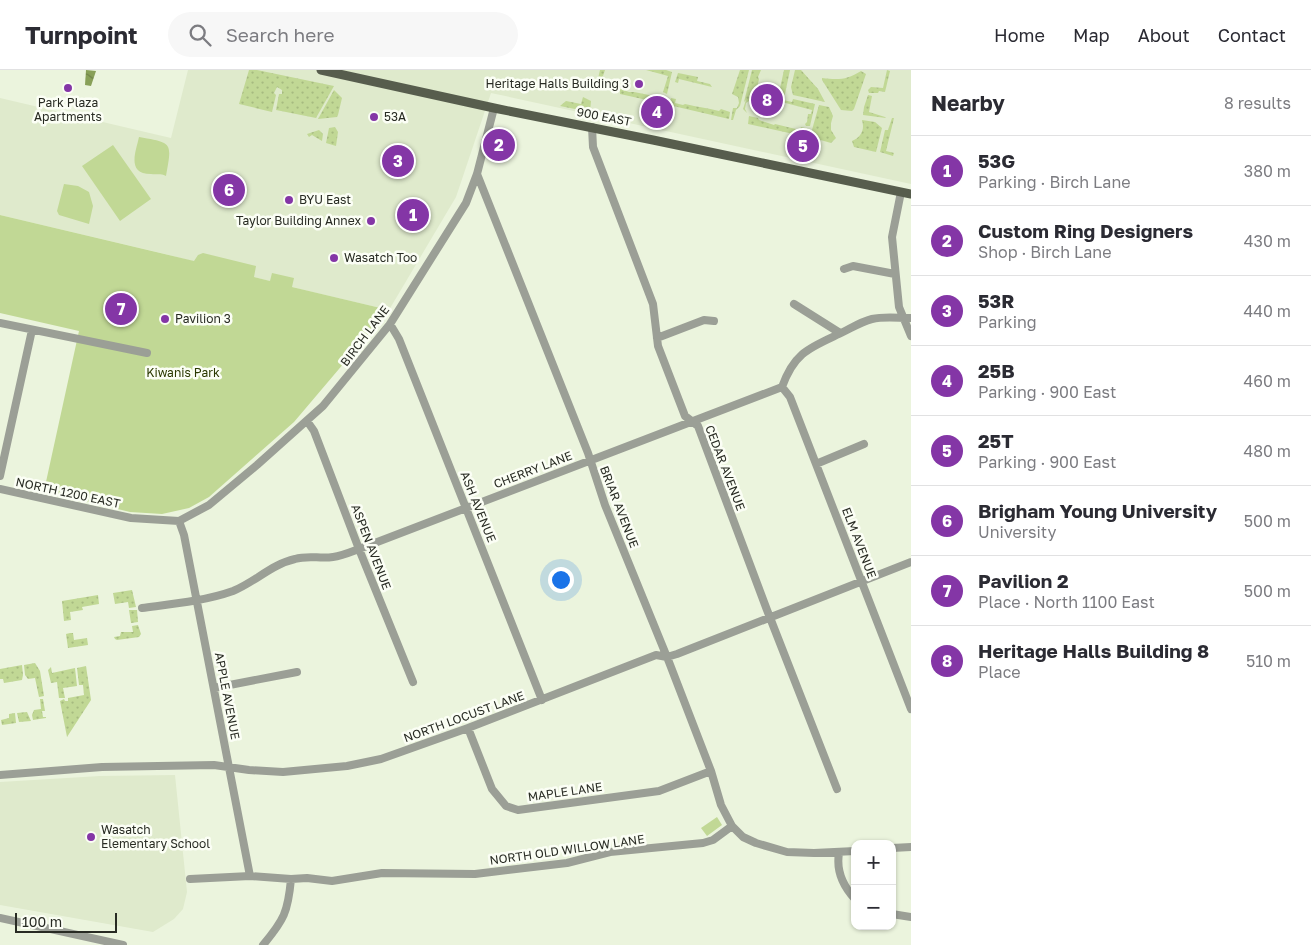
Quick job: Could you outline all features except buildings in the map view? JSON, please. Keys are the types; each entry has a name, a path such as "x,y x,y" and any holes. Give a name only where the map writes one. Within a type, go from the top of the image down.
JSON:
{"main road":[{"name":"900 EAST","path":"321,70 355,74 494,108 911,194"}],"street":[{"name":"BIRCH LANE","path":"179,521 209,505 307,421 323,406 390,324 466,204 477,174 494,108"},
{"name":"CEDAR AVENUE","path":"592,128 593,148 654,304 658,346 685,416 698,426 837,789"},
{"name":"BRIAR AVENUE","path":"477,174 590,460 605,504 667,657 711,771 722,805 732,826 743,837 756,844 788,852 851,852"},
{"path":"901,192 892,237 896,293 902,318 911,336"},
{"path":"844,269 853,266 895,274"},
{"path":"794,304 840,334"},
{"path":"782,387 788,370 804,352 872,319 911,318"},
{"path":"657,338 704,320 714,322"},
{"path":"0,323 147,353"},
{"name":"ASH AVENUE","path":"390,324 398,339 542,700"},
{"path":"0,476 32,330"},
{"name":"CHERRY LANE","path":"142,608 196,600 232,591 248,584 275,566 294,559 308,556 333,557 359,549 782,387"},
{"name":"ELM AVENUE","path":"782,387 790,397 911,709"},
{"name":"ASPEN AVENUE","path":"307,421 314,431 413,682"},
{"path":"816,464 864,444"},
{"name":"NORTH 1200 EAST","path":"0,489 131,518 179,521"},
{"name":"APPLE AVENUE","path":"179,521 184,535 250,876"},
{"name":"NORTH LOCUST LANE","path":"0,775 102,768 214,765 283,772 348,766 381,759 656,656 667,657 862,583 911,562"},
{"path":"214,688 297,672"},
{"name":"MAPLE LANE","path":"468,728 492,790 506,806 518,810 659,791 711,771"},
{"name":"NORTH OLD WILLOW LANE","path":"190,879 250,876 332,881 382,872 475,874 567,863 610,852 702,843 713,840 732,826"},
{"path":"896,848 911,847"},
{"path":"839,853 840,873 847,890 851,894"},
{"path":"263,945 284,918 289,903 291,879"},
{"path":"896,915 911,917"},
{"path":"0,919 123,945"}],"shaded area":[{"path":"188,70 911,70 911,184 491,93 456,197 389,310 0,215 0,98 171,138"},
{"name":"Wasatch Elementary School","path":"175,775 187,892 183,909 174,919 153,932 0,905 0,782 100,776"}],"green space":[{"path":"249,70 334,86 316,118 276,110 279,94 282,94 282,90 277,87 274,93 276,95 272,112 239,104"},
{"path":"600,70 605,70 603,76 606,79 605,86 600,85 599,89 596,87"},
{"path":"646,70 666,70 672,72 667,94 663,92 668,76"},
{"path":"740,70 749,70 740,106 736,110 733,120 731,120 733,108 737,108 739,103 738,97 732,94"},
{"path":"752,70 761,70 754,102 752,99 746,103 745,109 747,113 743,109"},
{"path":"784,70 790,70 783,96 779,93"},
{"path":"795,70 801,70 818,89 825,102 793,95 791,87"},
{"path":"887,70 890,71 885,92 869,93 868,90 871,87 883,88"},
{"path":"861,71 866,74 854,109 852,111 841,110 822,78 842,79"},
{"path":"678,73 698,77 697,81 710,84 712,87 679,79 678,83 675,82"},
{"path":"607,83 616,85 618,88 629,92 666,97 665,104 620,94 620,90 606,87"},
{"path":"334,90 342,98 337,117 318,119"},
{"path":"868,95 872,96 869,112 886,118 863,115"},
{"path":"583,97 591,101 590,112 560,106 566,101 581,104"},
{"path":"671,98 676,99 675,103 683,105 719,111 721,109 730,112 729,119 669,105"},
{"path":"779,99 792,102 793,99 815,104 810,126 805,124 808,114 811,114 812,110 778,101"},
{"path":"819,105 829,107 833,116 831,130 836,138 831,143 810,137"},
{"path":"749,116 774,125 800,130 801,127 809,129 808,135 807,137 748,124"},
{"path":"892,118 894,118 886,151 894,153 893,156 880,152 885,130 888,130"},
{"path":"862,120 875,122 882,128 876,152 854,147 852,141 862,133"},
{"path":"335,127 338,132 336,146 326,143 329,128"},
{"path":"319,130 323,134 322,141 312,135 309,137 307,134"},
{"path":"139,137 158,141 168,146 169,156 166,176 143,173 135,166 134,161"},
{"path":"113,145 151,199 120,221 82,166"},
{"path":"64,184 78,186 89,192 93,206 89,224 59,215 57,211"},
{"name":"Kiwanis Park","path":"0,215 194,261 198,255 203,253 256,266 254,277 270,281 272,273 294,278 292,287 389,310 294,422 209,497 189,508 162,514 130,512 44,491 79,331 0,313"},
{"path":"132,590 136,607 129,608 128,602 115,604 113,593"},
{"path":"98,595 99,604 82,607 83,610 70,612 71,620 64,621 62,601"},
{"path":"129,610 137,610 138,622 131,623"},
{"path":"138,625 141,634 139,637 115,639 114,637 120,636 121,632 133,632 132,626"},
{"path":"73,633 74,640 87,638 88,645 68,648 66,634"},
{"path":"35,663 40,671 44,696 39,697 35,678 28,679 25,675 24,665"},
{"path":"22,665 22,680 4,683 3,679 0,679 0,669"},
{"path":"86,666 91,700 67,737 60,701 64,699 68,701 68,698 84,695 83,685 79,685 77,668"},
{"path":"51,667 52,673 75,668 77,686 63,688 65,698 59,698 57,682 51,683 48,670"},
{"path":"40,699 43,699 45,711 42,711 43,717 46,718 33,720 34,710 41,709"},
{"path":"27,712 31,721 19,722 17,713"},
{"path":"15,713 16,723 2,725 1,720 9,718 9,714"},
{"path":"717,817 722,825 707,836 701,828"}],"water":[{"path":"86,70 96,71 91,86 85,85"}],"place":[{"name":"Heritage Halls Building 3","path":"639,84"},
{"name":"Park Plaza Apartments","path":"68,88"},
{"name":"Heritage Halls Building 8","path":"767,100"},
{"name":"25B","path":"657,112"},
{"name":"53A","path":"374,117"},
{"name":"Custom Ring Designers","path":"499,145"},
{"name":"25T","path":"803,146"},
{"name":"53R","path":"398,161"},
{"name":"Brigham Young University","path":"229,190"},
{"name":"BYU East","path":"289,200"},
{"name":"53G","path":"413,215"},
{"name":"Taylor Building Annex","path":"371,221"},
{"name":"Wasatch Too","path":"334,258"},
{"name":"Pavilion 2","path":"121,309"},
{"name":"Pavilion 3","path":"165,319"},
{"name":"Wasatch Elementary School","path":"91,837"}]}
